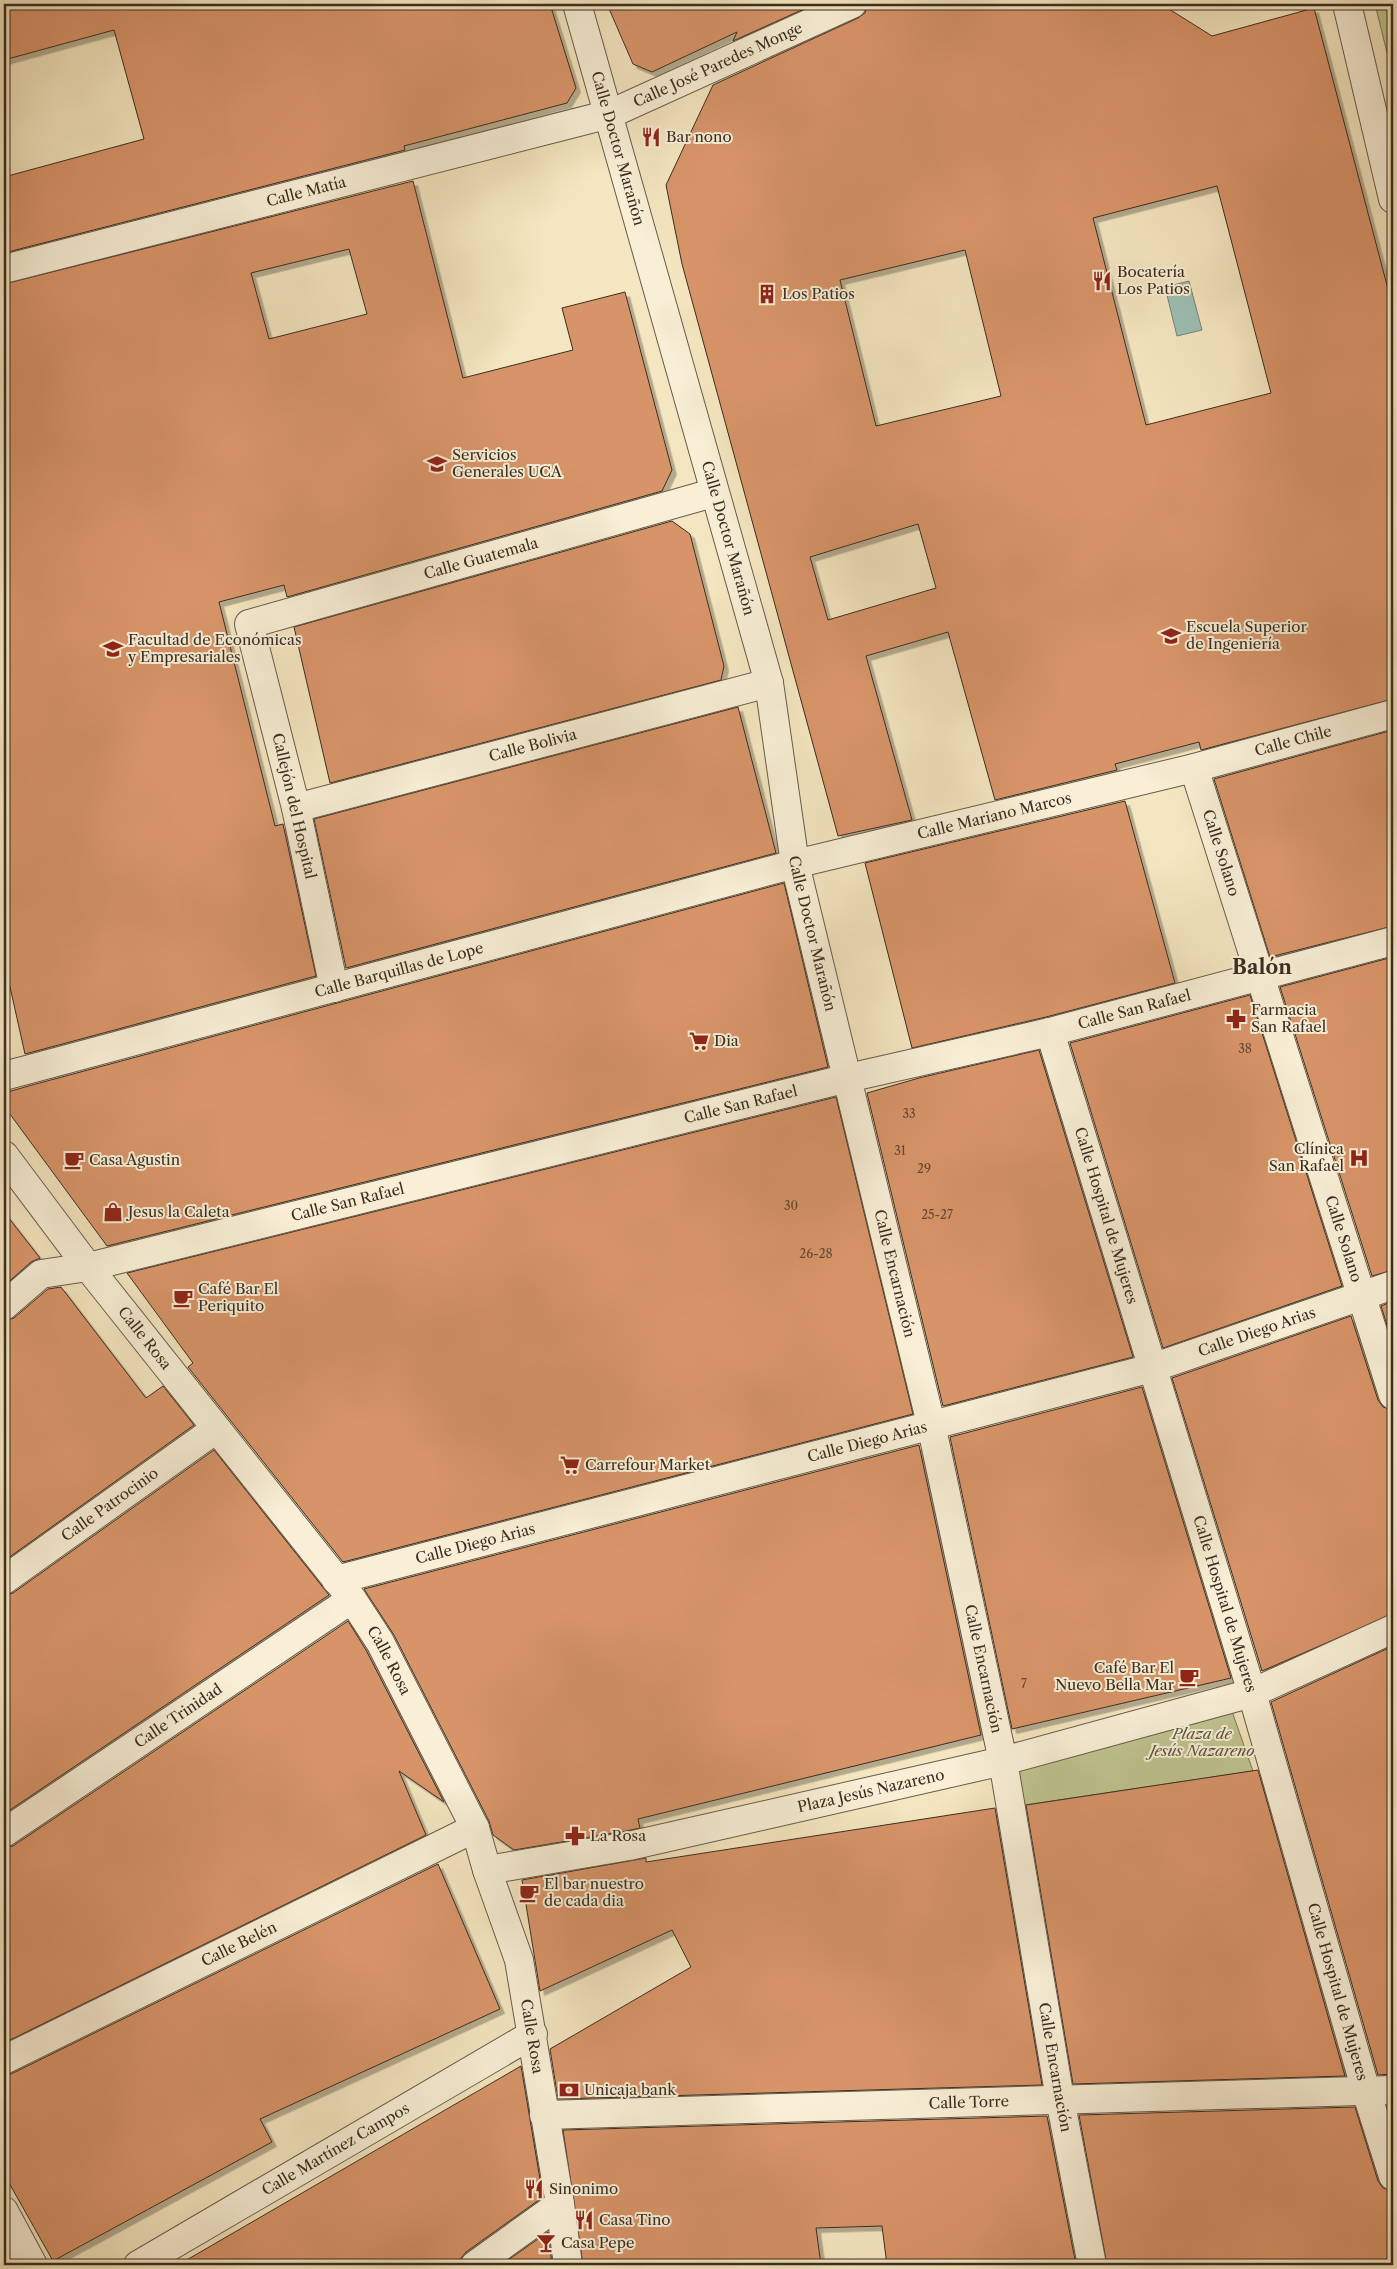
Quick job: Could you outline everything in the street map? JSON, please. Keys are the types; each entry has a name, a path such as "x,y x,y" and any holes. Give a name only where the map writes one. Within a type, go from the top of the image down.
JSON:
{"street":[{"name":"Calle Doctor Marañón","path":"577,4 610,114 714,493 769,683 795,864 848,1078"},
{"name":"Calle José Paredes Monge","path":"610,114 852,4"},
{"path":"1347,4 1393,199"},
{"name":"Calle Matía","path":"4,269 610,114"},
{"name":"Calle Guatemala","path":"249,624 714,493"},
{"name":"Callejón del Hospital","path":"249,624 296,808 334,988"},
{"name":"Calle Bolivia","path":"296,808 769,683"},
{"name":"Calle Chile","path":"1194,768 1393,714"},
{"name":"Calle Mariano Marcos","path":"795,864 1194,768"},
{"name":"Calle Solano","path":"1194,768 1393,1395"},
{"name":"Calle Barquillas de Lope","path":"4,1076 795,864"},
{"name":"Calle San Rafael","path":"4,1306 41,1274 88,1267 848,1078 1050,1032 1393,941"},
{"name":"Calle Hospital de Mujeres","path":"1050,1032 1252,1693 1366,2091 1393,2176"},
{"name":"Calle Encarnación","path":"848,1078 931,1424 1003,1761 1060,2100 1092,2265"},
{"name":"Calle Rosa","path":"4,1154 88,1267 344,1589 380,1642 475,1828 487,1870 519,1960 533,2034 568,2265"},
{"name":"Calle Diego Arias","path":"344,1589 931,1424 1152,1368 1393,1285"},
{"name":"Calle Patrocinio","path":"4,1580 216,1429"},
{"name":"Calle Trinidad","path":"4,1833 344,1589"},
{"name":"Plaza Jesús Nazareno","path":"487,1870 629,1846 1003,1761 1252,1693 1393,1628"},
{"name":"Calle Belén","path":"4,2060 475,1828"},
{"name":"Calle Martínez Campos","path":"138,2265 533,2034"},
{"name":"Calle Torre","path":"544,2115 1393,2090"},
{"path":"475,2265 560,2204"},
{"path":"4,2211 33,2265"},
{"path":"4,2254 10,2265"}],"green space":[{"path":"1375,4 1393,4 1393,77"},
{"name":"Plaza de Jesús Nazareno","path":"1228,1700 1253,1771 1025,1805 1014,1758"}],"water":[{"path":"1189,281 1202,330 1177,336 1165,287"}],"building":[{"path":"4,4 550,4 576,88 567,103 404,146 405,150 4,253 4,177 144,139 114,30 4,60"},
{"path":"607,4 815,4 733,41 737,32 652,72 633,64"},
{"path":"867,4 1161,4 1212,36 1314,8 1393,308 1393,699 1201,750 1199,742 1115,764 1117,770 995,800 948,632 866,656 912,820 838,836 682,264 666,185 713,85 858,18 865,13","holes":["1217,186 1271,393 1146,425 1093,218","965,250 1001,396 876,426 840,280","918,524 936,588 828,620 810,557"]},
{"path":"413,181 463,378 573,350 562,308 625,292 672,470 662,491 287,597 284,585 219,602 275,826 283,824 316,976 25,1054 4,960 4,284","holes":["349,249 367,314 269,339 251,273"]},
{"path":"672,521 690,534 724,666 721,680 330,783 294,627"},
{"path":"738,707 776,853 346,968 314,819"},
{"path":"1393,730 1393,926 1270,957 1214,779"},
{"path":"1125,801 1175,983 1046,1017 912,1048 865,863"},
{"path":"784,883 828,1067 107,1246 4,1106 4,1093"},
{"name":"Clínica San Rafael","path":"1393,957 1393,1270 1372,1276 1280,987"},
{"path":"1250,995 1342,1286 1163,1348 1070,1043"},
{"path":"1039,1050 1133,1357 943,1406 867,1093 919,1078"},
{"path":"836,1097 913,1414 343,1562 188,1367 193,1363 127,1273"},
{"path":"4,1212 40,1258 31,1262 4,1286"},
{"path":"61,1287 146,1398 163,1386 194,1425 4,1561 4,1321 14,1318 48,1289"},
{"path":"1393,1301 1393,1344 1381,1306"},
{"path":"1351,1316 1378,1400 1383,1407 1393,1410 1393,1614 1262,1671 1172,1378"},
{"path":"1142,1387 1231,1678 1012,1729 950,1437"},
{"path":"919,1445 981,1735 638,1819 640,1828 626,1831 514,1850 493,1835 489,1821 394,1635 364,1589"},
{"path":"214,1450 329,1595 4,1814 4,1595 13,1593"},
{"path":"348,1621 366,1650 444,1802 399,1771 426,1835 4,2043 4,1848 13,1846"},
{"path":"1393,1646 1393,2074 1378,2075 1271,1702"},
{"path":"1258,1770 1345,2076 1073,2084 1026,1805"},
{"path":"995,1808 1042,2085 558,2099 550,2049 691,1967 672,1930 540,1991 522,1880 646,1858 646,1862"},
{"path":"438,1864 500,2009 260,2119 272,2142 53,2261 4,2174 4,2076"},
{"path":"521,2066 543,2197 466,2252 461,2258 460,2265 178,2265"},
{"path":"1387,2106 1393,2106 1393,2125"},
{"path":"1355,2107 1378,2181 1383,2188 1393,2191 1393,2265 1107,2265 1079,2115"},
{"path":"1047,2116 1076,2265 887,2265 882,2226 816,2228 821,2265 583,2265 563,2130"},
{"path":"548,2232 552,2265 501,2265"}],"place":[{"name":"Bar nono","path":"651,137"},
{"name":"Bocatería Los Patios","path":"1102,281"},
{"name":"Los Patios","path":"767,294"},
{"name":"Servicios Generales UCA","path":"437,464"},
{"name":"Escuela Superior de Ingeniería","path":"1171,636"},
{"name":"Facultad de Económicas y Empresariales","path":"113,649"},
{"name":"Farmacia San Rafael","path":"1236,1019"},
{"name":"Dia","path":"699,1041"},
{"name":"Clínica San Rafael","path":"1359,1158"},
{"name":"Casa Agustin","path":"74,1160"},
{"name":"Jesus la Caleta","path":"113,1212"},
{"name":"Café Bar El Periquito","path":"183,1298"},
{"name":"Carrefour Market","path":"570,1465"},
{"name":"Café Bar El Nuevo Bella Mar","path":"1189,1677"},
{"name":"La Rosa","path":"575,1836"},
{"name":"El bar nuestro de cada dia","path":"529,1893"},
{"name":"Unicaja bank","path":"569,2090"},
{"name":"Sinonimo","path":"534,2189"},
{"name":"Casa Tino","path":"584,2220"},
{"name":"Casa Pepe","path":"546,2243"}],"district":[{"name":"Balón","path":"1262,967"}]}
